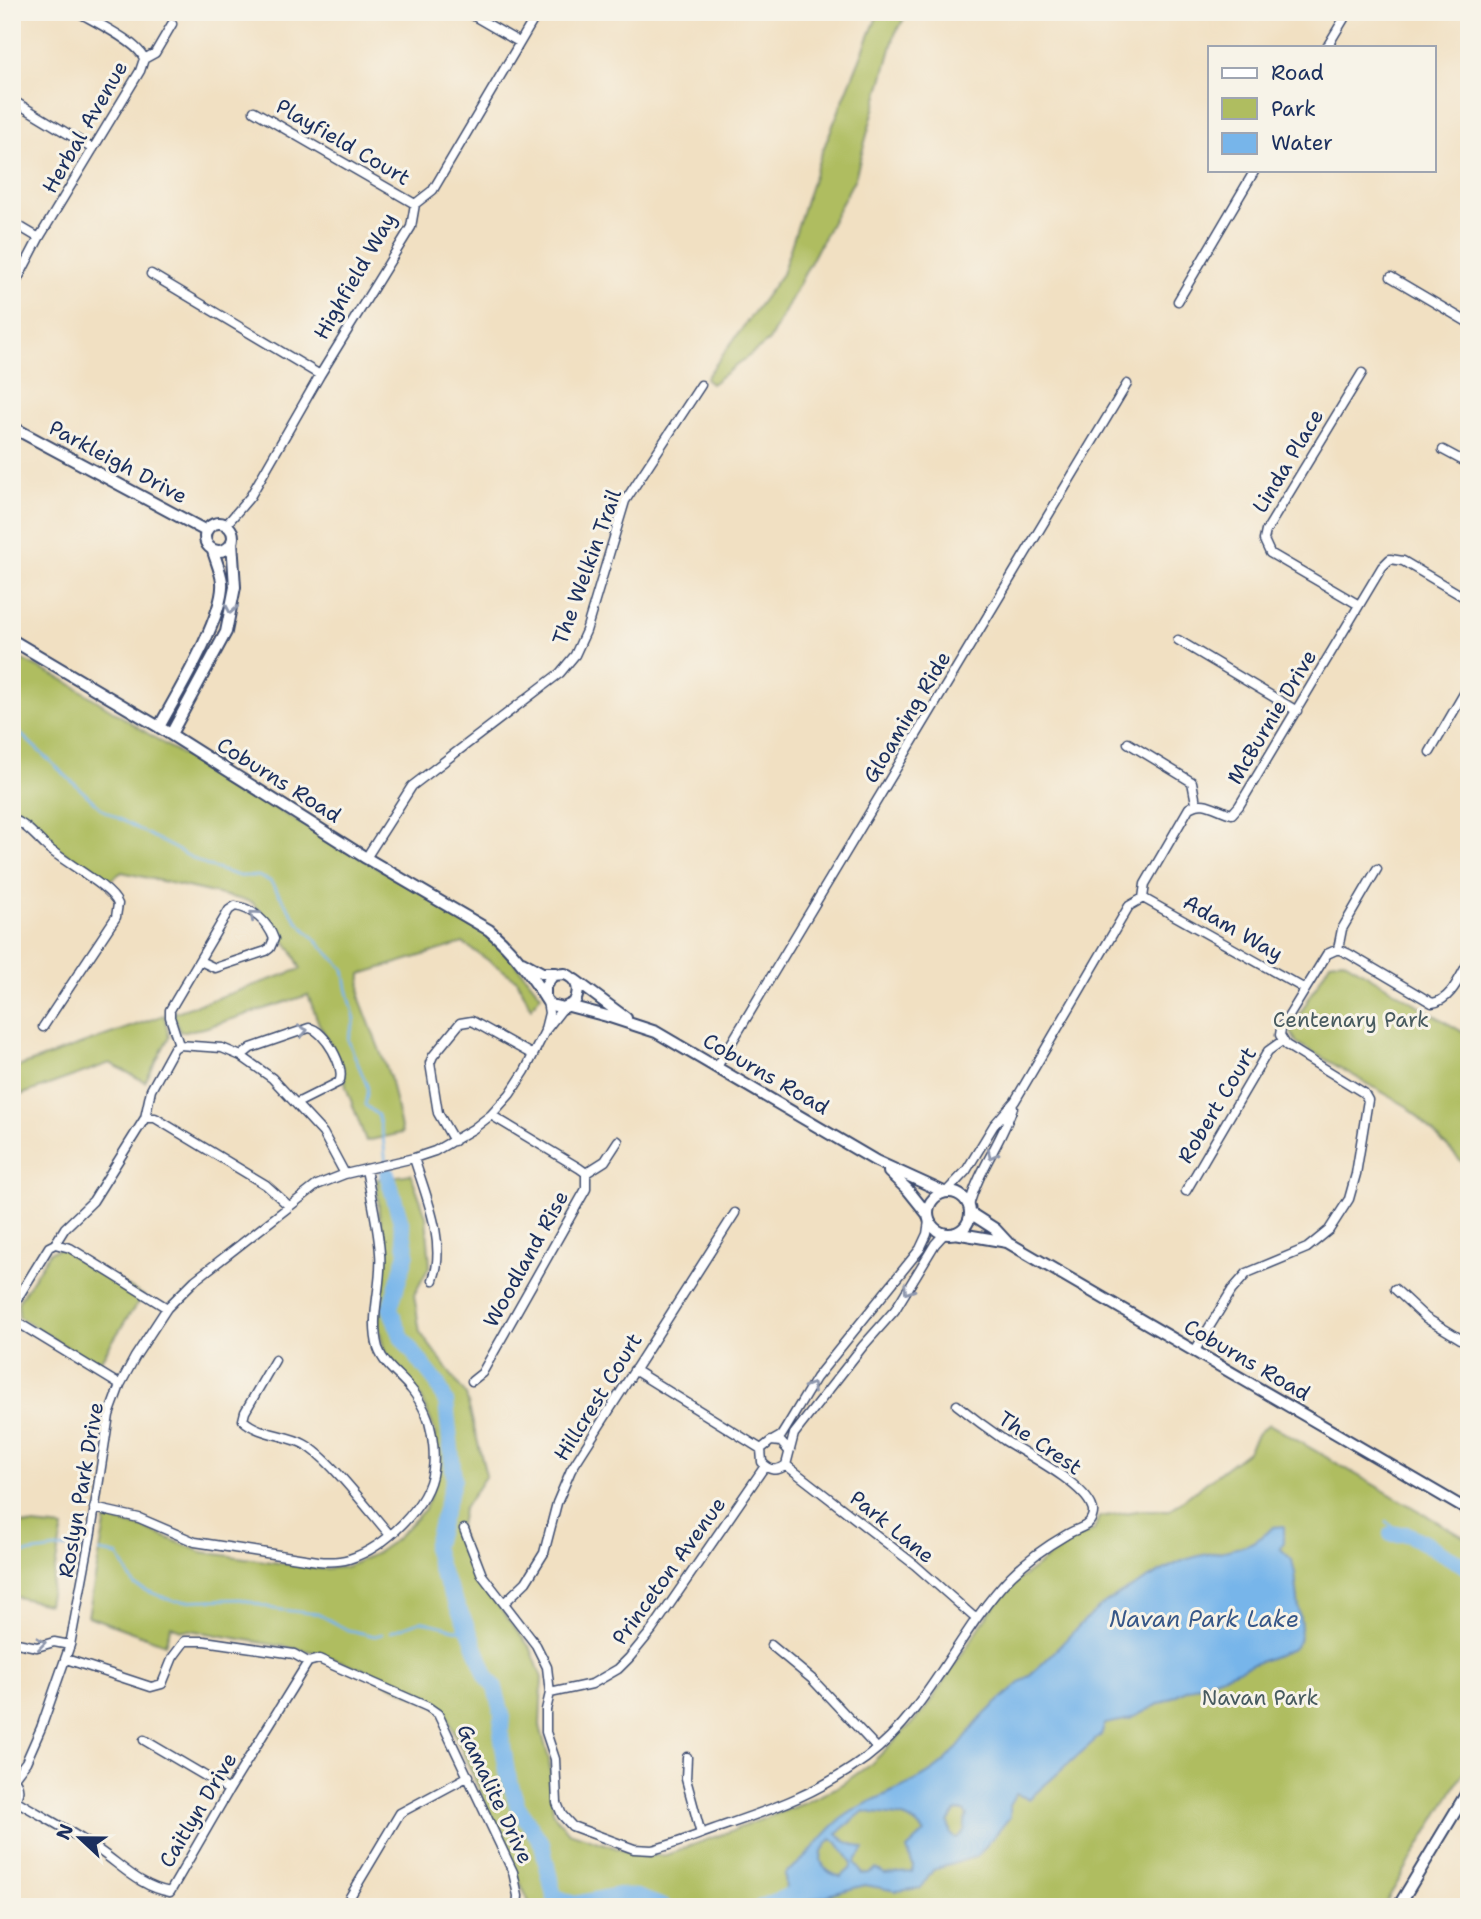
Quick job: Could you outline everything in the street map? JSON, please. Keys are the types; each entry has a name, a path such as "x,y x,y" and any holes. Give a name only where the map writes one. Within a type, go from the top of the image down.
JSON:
{"street":[{"path":"78,12 132,44 142,52 144,59"},
{"path":"467,12 519,42"},
{"name":"Highfield Way","path":"226,525 250,497 320,375 411,227 415,204 433,190 538,12"},
{"path":"1328,46 1348,12"},
{"name":"Herbal Avenue","path":"12,290 39,238 140,71 144,59 156,53 172,24"},
{"path":"12,100 93,149"},
{"name":"Playfield Court","path":"254,111 415,204"},
{"path":"1178,301 1254,172"},
{"path":"12,222 39,238"},
{"path":"151,274 320,375"},
{"path":"1391,278 1469,323"},
{"name":"Linda Place","path":"1359,605 1270,553 1264,540 1266,531 1362,373"},
{"name":"Gloaming Ride","path":"717,1067 1128,384"},
{"name":"The Welkin Trail","path":"366,858 412,786 560,673 575,655 586,631 625,501 701,385"},
{"name":"Parkleigh Drive","path":"12,427 206,531"},
{"path":"1443,450 1469,464"},
{"path":"159,727 215,621 221,600 222,582 213,551 206,544 206,531 213,524 226,525 232,532 235,587 226,632 171,734"},
{"path":"213,551 227,549 232,541"},
{"name":"McBurnie Drive","path":"1196,803 1209,804 1232,814 1239,806 1381,567 1390,559 1402,561 1469,600"},
{"name":"Coburns Road","path":"12,640 171,734 366,858 489,930 506,944 520,961 546,1000"},
{"path":"1178,640 1297,711"},
{"path":"1430,752 1469,685"},
{"path":"969,1209 960,1195 946,1192 938,1194 930,1203 927,1234 920,1250 816,1378 781,1436 761,1449 760,1457 765,1466 775,1470 786,1465 793,1434 895,1310 934,1244 965,1226 969,1209 973,1191 1007,1127 1016,1101 1129,906 1143,898 1145,884 1189,808 1196,803 1192,782 1128,743"},
{"path":"12,819 26,826 47,848 109,892 118,904 116,917 43,1027"},
{"path":"1338,949 1342,929 1377,869"},
{"name":"Adam Way","path":"1143,898 1305,989"},
{"path":"179,1045 170,1010 229,910 235,906 245,907 255,913 272,935 273,943 266,951 215,968 200,961"},
{"path":"1338,949 1432,1003 1440,1003 1448,996 1469,961"},
{"path":"1194,1352 1232,1290 1247,1273 1307,1248 1329,1230 1349,1199 1356,1174 1368,1100 1364,1093 1282,1041 1281,1029 1327,954 1338,949"},
{"name":"Coburns Road","path":"520,961 542,973 559,974"},
{"path":"559,974 571,976 578,986 577,998 566,1007 551,1005 544,992 548,980 559,974"},
{"name":"Coburns Road","path":"575,980 635,1024"},
{"name":"Roslyn Park Drive","path":"13,1778 26,1762 41,1728 70,1645 109,1415 120,1385 135,1357 167,1308 195,1280 317,1185 345,1174 435,1151 491,1115 510,1094 545,1031 549,1013 546,1000"},
{"name":"Coburns Road","path":"566,1007 656,1032 876,1161 946,1192"},
{"name":"Roslyn Park Drive","path":"545,1031 566,1007"},
{"path":"454,1140 438,1113 429,1070 433,1056 460,1023 472,1021 533,1055"},
{"path":"241,1056 251,1048 315,1028 322,1034 342,1070 342,1077 339,1082 297,1103"},
{"name":"Robert Court","path":"1186,1191 1268,1051 1282,1041"},
{"path":"12,1307 49,1247 55,1244 65,1228 93,1201 145,1118 151,1090 174,1048 179,1045 222,1048 241,1056 272,1078 323,1133 345,1174"},
{"path":"946,1192 966,1171 995,1125 1016,1101"},
{"name":"Woodland Rise","path":"472,1381 482,1373 586,1189 586,1173 491,1115"},
{"path":"145,1118 155,1118 266,1185 289,1206"},
{"path":"586,1173 606,1161 618,1142"},
{"path":"414,1158 434,1227 437,1262 433,1280"},
{"name":"Coburns Road","path":"876,1161 903,1184 928,1218"},
{"path":"94,1508 139,1518 195,1542 335,1562 349,1559 378,1545 411,1514 424,1494 433,1470 433,1443 428,1420 411,1389 388,1366 379,1349 374,1317 381,1255 366,1169"},
{"name":"Coburns Road","path":"969,1209 1007,1242 1469,1511"},
{"name":"Hillcrest Court","path":"504,1603 536,1569 544,1553 557,1503 571,1470 735,1213"},
{"path":"928,1218 935,1229 950,1233"},
{"name":"Coburns Road","path":"950,1233 1007,1242"},
{"path":"55,1244 70,1248 167,1308"},
{"path":"1395,1289 1426,1318 1469,1343"},
{"path":"12,1319 120,1385"},
{"path":"275,1360 243,1420 251,1427 303,1443 319,1454 390,1535"},
{"path":"634,1370 761,1449"},
{"name":"The Crest","path":"957,1405 1003,1439 1074,1484 1092,1507 1093,1517 1087,1525 1068,1534 1017,1571 989,1598 975,1618"},
{"path":"771,1441 781,1442 789,1451"},
{"name":"Park Lane","path":"786,1465 915,1565 975,1618"},
{"name":"Princeton Avenue","path":"550,1693 592,1684 618,1669 629,1658 652,1630 765,1466"},
{"path":"464,1529 482,1575 543,1655 550,1693 546,1710 546,1732 555,1759 557,1803 562,1815 572,1826 634,1849 652,1850 701,1834 792,1802 832,1780 877,1748 911,1714 939,1677 975,1618"},
{"name":"Gamalite Drive","path":"66,1659 157,1687 162,1684 173,1657 184,1641 204,1641 294,1654 308,1662 319,1659 428,1707 438,1714 470,1776 513,1872 518,1896 517,1907"},
{"path":"12,1642 37,1647 54,1642 70,1645"},
{"path":"771,1645 812,1679 877,1748"},
{"name":"Caitlyn Drive","path":"14,1801 100,1851 124,1871 155,1890 170,1892 308,1662"},
{"path":"144,1740 229,1790"},
{"path":"687,1758 686,1779 701,1834"},
{"path":"344,1907 400,1812 470,1776"},
{"path":"13,1778 19,1788 14,1801"},
{"path":"1398,1907 1469,1789"}],"green space":[{"path":"879,12 908,12 895,34 855,178 769,341 711,384 705,379 782,274 820,157"},
{"path":"12,655 68,682 169,747 491,933 541,995 531,1008 517,980 463,943 361,974 360,999 390,1077 402,1133 366,1141 346,1087 344,1068 319,1024 308,995 204,1028 180,1032 173,1013 301,969 291,949 252,902 122,872 107,882 49,842 17,807 12,807"},
{"name":"Centenary Park","path":"1343,960 1469,1036 1469,1169 1408,1107 1297,1043 1290,1031 1330,962"},
{"path":"164,1015 169,1037 145,1082 110,1063 12,1098 12,1069"},
{"name":"Navan Park","path":"411,1174 426,1216 430,1265 414,1295 420,1332 466,1395 486,1475 463,1510 459,1530 478,1579 531,1649 542,1678 540,1726 549,1759 553,1812 569,1832 640,1856 666,1855 803,1804 836,1788 871,1764 923,1712 992,1609 1017,1581 1074,1539 1094,1530 1099,1517 1143,1510 1170,1510 1248,1451 1258,1433 1269,1424 1469,1540 1469,1763 1383,1907 1117,1907 1112,1903 1094,1907 531,1907 449,1721 444,1712 435,1705 373,1677 374,1673 315,1652 181,1630 171,1626 165,1644 88,1616 106,1519 143,1528 202,1552 322,1569 346,1567 375,1554 395,1540 425,1509 436,1481 435,1431 422,1399 384,1349 378,1324 385,1242 379,1213 377,1179"},
{"path":"61,1248 144,1296 97,1366 19,1317 18,1302 50,1252"},
{"path":"12,1523 63,1528 48,1604 12,1596"}],"water":[{"name":"Navan Park Lake","path":"1284,1526 1284,1542 1280,1548 1292,1560 1295,1573 1301,1628 1299,1641 1293,1649 1186,1690 1130,1719 1105,1724 1101,1735 1029,1799 1016,1794 1010,1804 1010,1817 978,1856 933,1870 921,1888 897,1891 865,1885 795,1904 786,1893 785,1873 834,1825 854,1810 935,1769 952,1754 985,1714 1044,1662 1097,1609 1180,1562 1240,1547 1263,1536 1273,1527","holes":["864,1811 904,1817 918,1825 924,1833 907,1849 913,1866 912,1872 885,1874 876,1869 862,1874 855,1862 864,1849 845,1841 837,1833","956,1811 964,1811 967,1815 964,1829 956,1838 951,1835 948,1822","831,1839 838,1843 852,1863 850,1869 841,1877 824,1867 821,1857"]}],"waterway":[{"path":"12,726 103,810 207,866 239,876 258,876 270,881 298,922 344,969 355,1019 348,1040 368,1088 365,1105 378,1115 387,1174"},
{"path":"387,1174 407,1253 390,1308 402,1338 437,1383 446,1402 454,1479 434,1547 441,1572 470,1633 486,1675 495,1688 502,1714 501,1733 507,1772 517,1805 542,1844 554,1896 574,1904 618,1895 637,1897 664,1907"},
{"path":"1386,1522 1408,1534"},
{"path":"1391,1534 1408,1534 1469,1568"},
{"path":"12,1555 71,1547 85,1550"},
{"path":"100,1552 118,1555 135,1586 173,1601 241,1599 274,1609 318,1614 348,1630 375,1636 382,1634"},
{"path":"391,1632 421,1621 470,1633"},
{"path":"761,1907 788,1896"}]}
